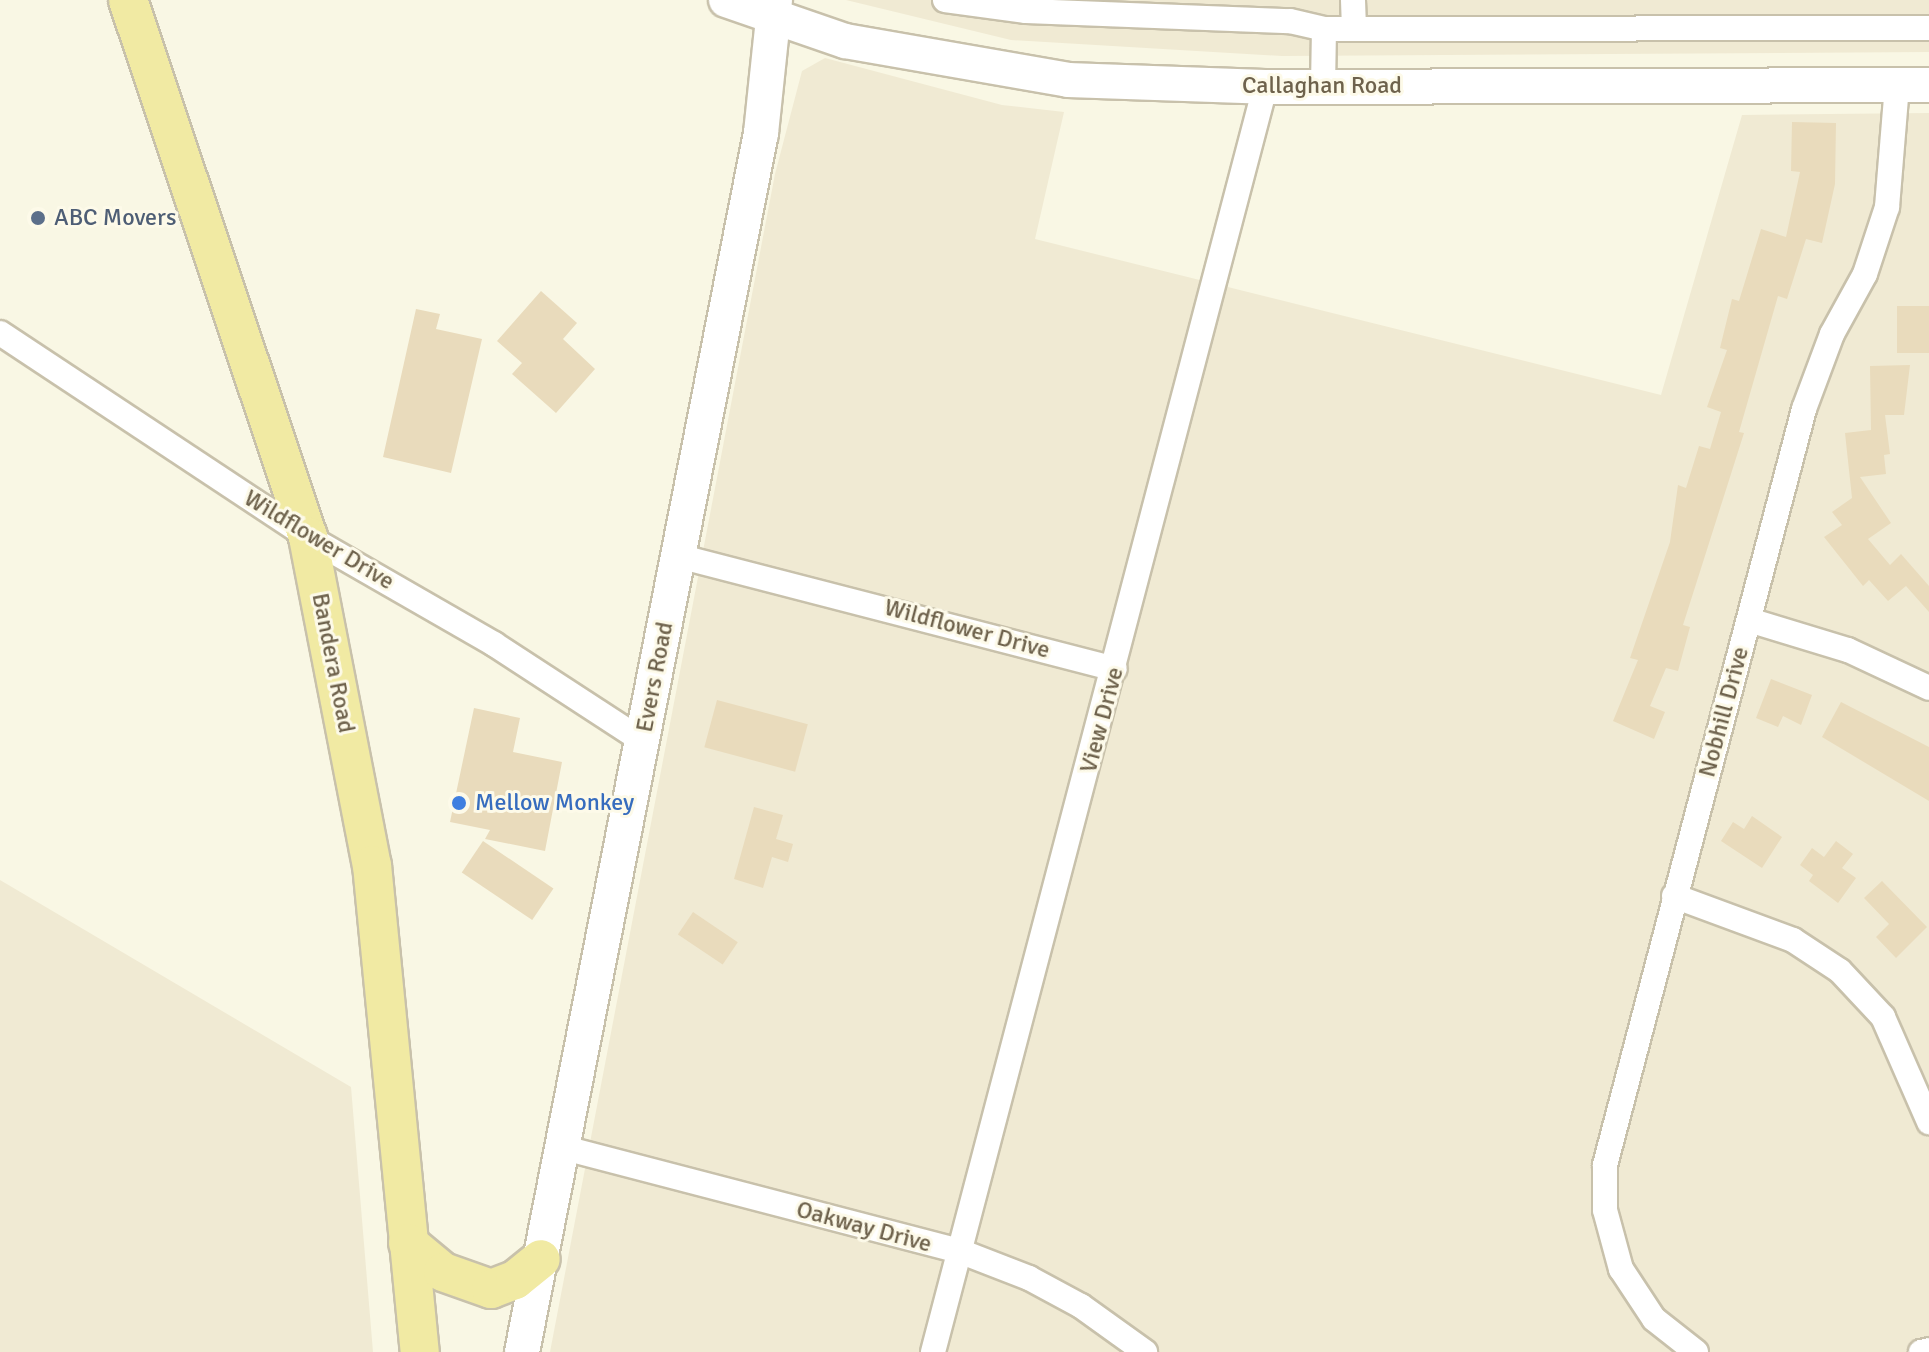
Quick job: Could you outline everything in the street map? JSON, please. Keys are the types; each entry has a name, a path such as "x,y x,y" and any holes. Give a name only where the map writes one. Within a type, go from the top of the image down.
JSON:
{"main road":[{"name":"Bandera Road","path":"128,0 308,537 372,865 420,1352"},
{"name":"Callaghan Road","path":"726,0 774,10 845,41 1016,75 1265,87 1913,85"},
{"name":"Evers Road","path":"522,1352 761,133 774,10"},
{"path":"408,1243 443,1272 491,1289 515,1280 541,1259"}],"street":[{"path":"945,0 1145,19 1290,11 1324,29 1929,28"},
{"path":"1353,0 1354,28"},
{"path":"1323,86 1324,29"},
{"name":"Nobhill Drive","path":"1696,1352 1669,1333 1621,1269 1605,1210 1605,1180 1612,1130 1817,371 1878,241 1913,85"},
{"name":"View Drive","path":"933,1352 962,1252 1265,87"},
{"name":"Wildflower Drive","path":"0,333 308,537 494,644 643,741"},
{"name":"Wildflower Drive","path":"678,556 1115,669"},
{"path":"1749,620 1848,650 1929,688"},
{"path":"1674,896 1793,940 1840,971 1883,1017 1929,1122"},
{"name":"Oakway Drive","path":"564,1148 962,1252 1029,1278 1081,1306 1145,1352"},
{"path":"1921,1352 1929,1350"}],"shaded area":[{"path":"846,0 1929,0 1929,52 1282,56 1011,40"},
{"path":"825,58 1002,105 1064,112 1035,239 1661,395 1742,115 1929,113 1929,1352 550,1352 775,174 802,71"},
{"path":"0,880 351,1087 373,1352 0,1352"}],"building":[{"path":"1792,122 1836,123 1835,184 1822,243 1806,239 1787,299 1778,296 1739,432 1744,433 1683,625 1690,627 1678,671 1666,668 1650,706 1665,712 1654,739 1613,721 1638,660 1630,658 1670,542 1678,485 1686,488 1699,446 1710,449 1721,412 1707,407 1727,350 1720,348 1732,299 1739,301 1761,229 1786,237 1800,172 1791,171"},
{"path":"541,291 577,323 563,339 595,369 556,413 512,374 522,363 497,341"},
{"path":"1897,306 1929,306 1929,353 1897,353"},
{"path":"416,309 440,314 436,329 482,339 451,473 383,457"},
{"path":"1910,365 1904,415 1885,415 1890,454 1884,455 1886,474 1860,477 1891,523 1868,539 1890,565 1901,554 1929,586 1929,612 1906,586 1888,601 1869,580 1863,586 1824,537 1842,525 1832,512 1852,498 1845,433 1871,430 1870,366"},
{"path":"1771,679 1812,695 1801,725 1783,716 1778,727 1756,718"},
{"path":"717,700 808,724 795,772 704,747"},
{"path":"1841,702 1929,747 1929,801 1822,737"},
{"path":"474,708 520,718 513,752 562,762 545,851 485,839 490,830 450,822"},
{"path":"754,807 783,815 776,839 793,844 788,862 772,857 763,888 734,879"},
{"path":"1752,816 1782,837 1762,868 1721,841 1733,822 1744,829"},
{"path":"483,841 553,889 532,920 462,873"},
{"path":"1836,841 1853,854 1842,868 1856,878 1838,903 1809,881 1813,875 1800,865 1812,848 1824,857"},
{"path":"1882,881 1927,927 1896,958 1876,937 1889,924 1864,898"},
{"path":"693,912 738,942 723,965 678,934"}],"place":[{"name":"ABC Movers","path":"38,218"},
{"name":"Mellow Monkey","path":"459,803"}]}
